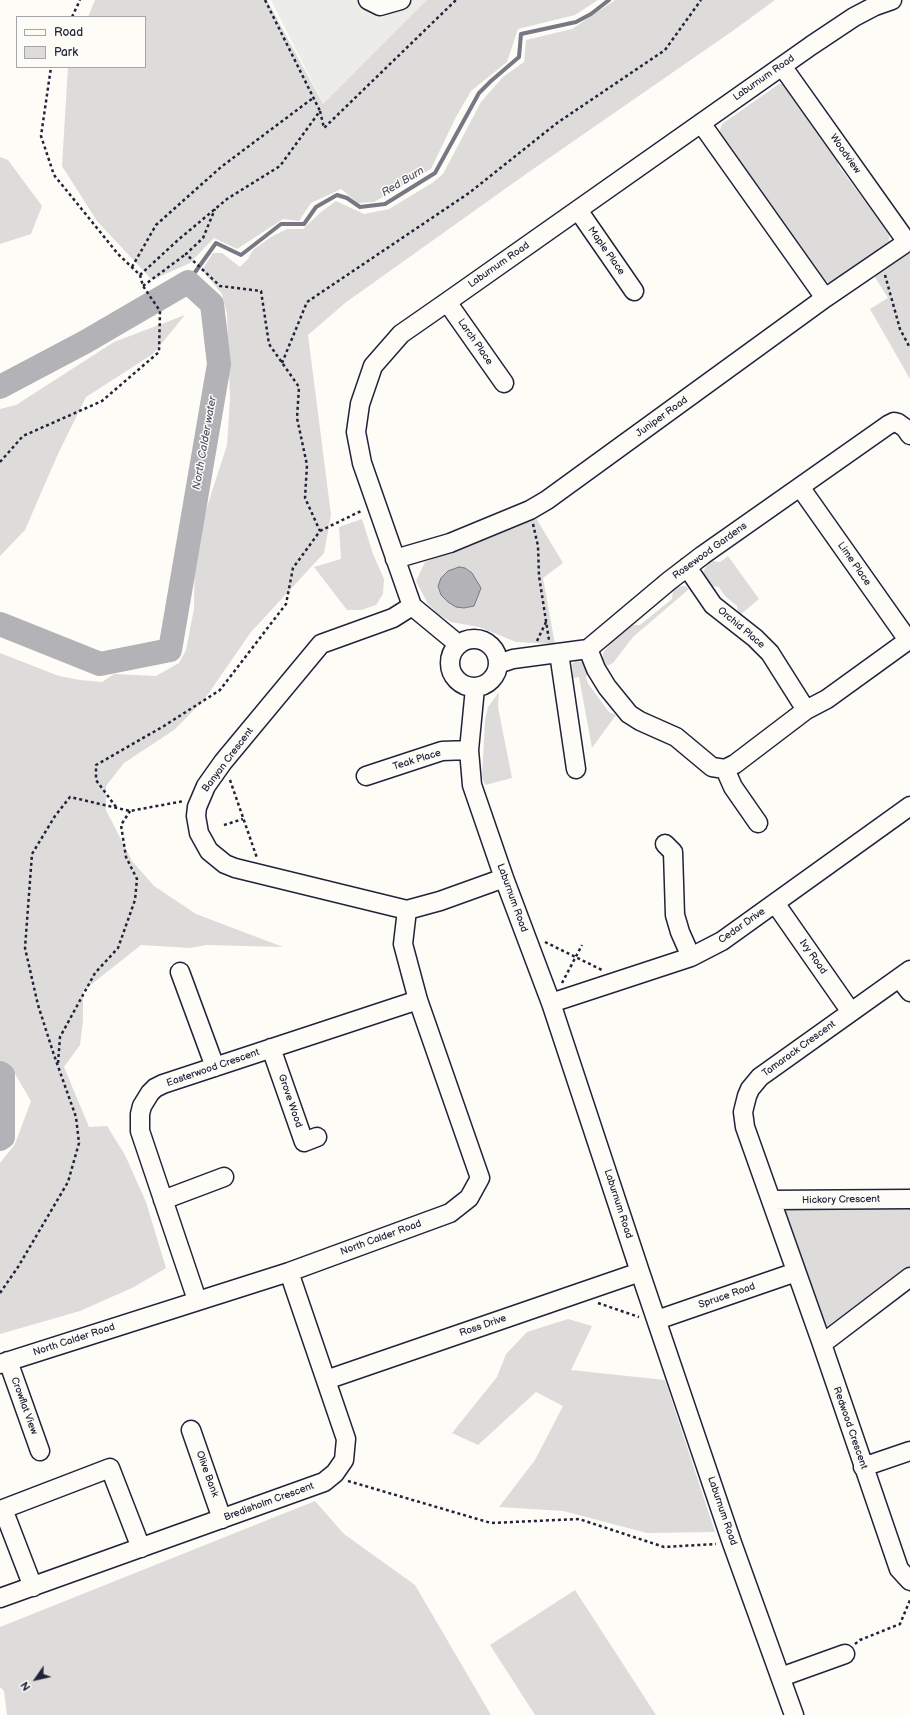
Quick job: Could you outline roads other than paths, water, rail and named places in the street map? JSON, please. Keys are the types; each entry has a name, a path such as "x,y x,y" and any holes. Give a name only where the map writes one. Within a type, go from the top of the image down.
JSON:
{"street":[{"path":"368,0 380,6 400,0"},
{"name":"Laburnum Road","path":"412,606 362,463 356,432 360,404 374,366 401,334 446,302 854,17 875,6 892,0"},
{"name":"Woodview","path":"782,66 908,241"},
{"path":"701,123 824,298"},
{"name":"Maple Place","path":"578,210 634,291"},
{"name":"Juniper Road","path":"395,559 450,543 530,510 547,500 824,298 908,241"},
{"name":"Larch Place","path":"446,302 504,382"},
{"name":"Rosewood Gardens","path":"588,649 687,567 888,425 894,422 898,423 905,428 910,435"},
{"name":"Lime Place","path":"800,487 909,640"},
{"name":"Orchid Place","path":"687,567 713,605 755,638 770,653 806,710"},
{"path":"412,606 458,644"},
{"name":"Banyan Crescent","path":"412,606 393,618 321,644 206,786 197,807 197,824 203,843 209,851 225,864 263,875 407,910 440,902 504,878"},
{"path":"471,639 480,640 488,643 497,656 497,672 493,679 486,685 475,688 465,687 453,676 450,669 450,660 458,644 471,639"},
{"path":"498,664 513,659 588,649 596,669 607,687 629,714 640,721 676,737 712,767 725,769 735,764 806,710 827,699 909,640"},
{"path":"556,654 576,769"},
{"name":"Laburnum Road","path":"475,688 469,750 472,785 504,878 552,1003 640,1272 732,1543 794,1715"},
{"name":"Teak Place","path":"366,776 442,752 469,750"},
{"path":"725,769 733,787 758,823"},
{"name":"Cedar Drive","path":"552,1003 691,957 722,941 910,806"},
{"path":"665,844 673,852 675,916 691,957"},
{"name":"Ivy Road","path":"775,903 851,1012"},
{"name":"North Calder Road","path":"4,1362 289,1272 450,1213 469,1198 480,1178 418,1000 403,944 407,910"},
{"path":"180,972 215,1067"},
{"path":"905,974 910,992"},
{"name":"Tamarack Crescent","path":"796,1272 745,1127 744,1112 747,1096 750,1089 760,1077 905,974"},
{"name":"Easterwood Crescent","path":"198,1300 140,1131 139,1122 142,1106 150,1093 155,1088 215,1067 418,1000"},
{"name":"Grove Wood","path":"271,1048 304,1142 317,1137"},
{"path":"163,1200 224,1177"},
{"name":"Hickory Crescent","path":"771,1200 910,1199"},
{"name":"Bredisholm Crescent","path":"0,1598 324,1482 333,1475 344,1460 346,1453 346,1439 289,1272"},
{"name":"Ross Drive","path":"326,1380 640,1272"},
{"name":"Spruce Road","path":"657,1320 796,1272"},
{"name":"Redwood Crescent","path":"796,1272 899,1569 910,1581"},
{"path":"822,1344 910,1277"},
{"name":"Crowflat View","path":"4,1362 40,1451"},
{"name":"Olive Bank","path":"191,1430 222,1519"},
{"path":"863,1467 910,1451"},
{"path":"33,1587 3,1508 110,1468 141,1548"},
{"path":"781,1677 845,1654"}],"waterway":[{"name":"Red Burn","path":"188,282 216,243 241,255 281,224 304,224 316,207 337,195 347,198 360,207 385,204 435,173 479,93 519,57 521,34 576,22 591,14 609,0"},
{"name":"North Calder water","path":"0,387 85,342 188,282 212,304 219,364 170,650 100,664 0,624"},
{"name":"North Calder water","path":"0,1073 3,1075 3,1137 0,1139"}]}
